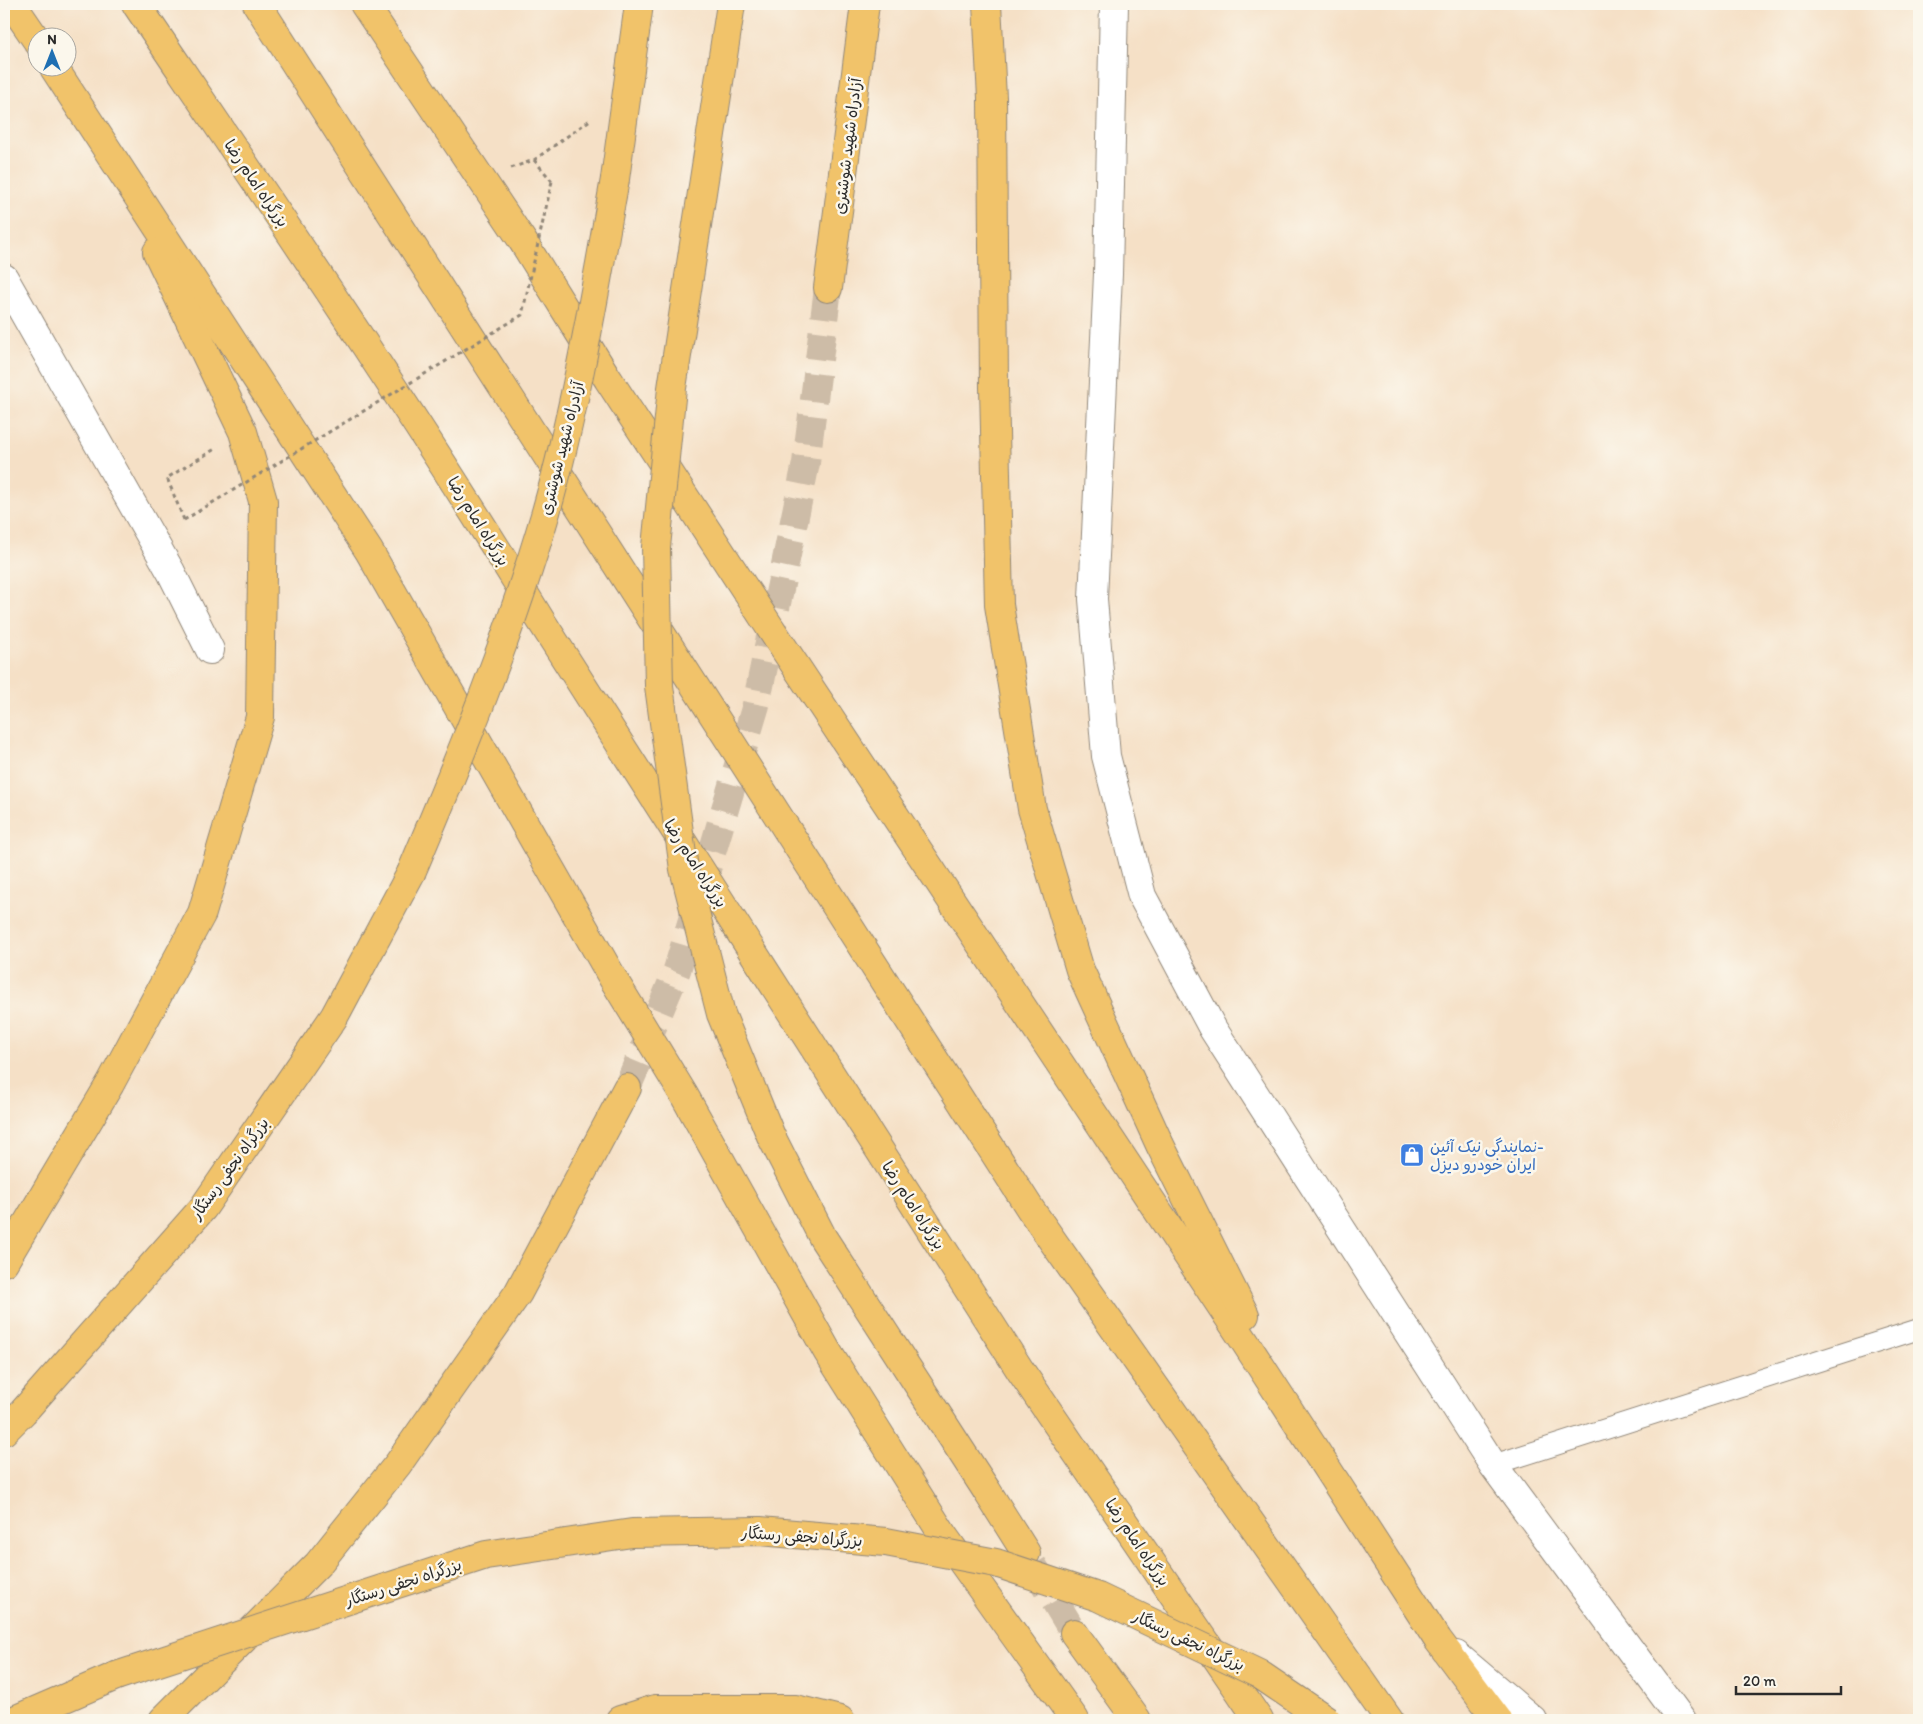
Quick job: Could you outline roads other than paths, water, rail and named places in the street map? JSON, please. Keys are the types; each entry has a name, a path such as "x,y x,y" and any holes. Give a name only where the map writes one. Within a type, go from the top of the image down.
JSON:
{"highway":[{"path":"12,4 28,28"},
{"name":"بزرگراه امام رضا","path":"136,4 274,208 485,529 555,644 1020,1370 1255,1714"},
{"path":"257,4 1031,1210 1382,1711"},
{"path":"364,4 522,240 608,379 771,629 1300,1426 1438,1640 1498,1720"},
{"name":"آزادراه شهید شوشتری","path":"411,873 459,760 501,650 546,512 580,375 615,179 639,4"},
{"path":"731,4 672,388 656,547 659,686 684,868 720,1014 771,1136 823,1238 1026,1553"},
{"name":"آزادراه شهید شوشتری","path":"828,288 865,4"},
{"path":"987,4 992,98 994,387 999,605 1032,810 1080,970 1160,1145 1300,1426"},
{"path":"61,78 368,551 615,982 684,1096 828,1351 943,1535 1075,1720"},
{"path":"4,1262 110,1084 202,913 260,716 264,501 243,432 107,149"},
{"name":"بزرگراه نجفی رستگار","path":"4,1431 203,1208 334,1017 411,873"},
{"path":"163,1720 318,1564 398,1464 518,1293 627,1088"},
{"name":"بزرگراه نجفی رستگار","path":"14,1720 116,1676 486,1554 632,1533 760,1531 886,1542 996,1563 1098,1597 1250,1670 1327,1720"},
{"path":"1074,1634 1137,1720"},
{"path":"620,1720 655,1710 796,1709 840,1720"}],"street":[{"path":"1114,4 1108,274 1092,599 1106,756 1142,896 1213,1029 1493,1465 1682,1720"},
{"path":"4,278 171,572 210,650"},
{"path":"1438,1640 1532,1720"}],"lane":[{"path":"1493,1465 1919,1329"}],"tunnel":[{"path":"627,1088 677,970 756,705 806,463 828,288"},
{"path":"1033,1565 1074,1633"}],"place":[{"name":"نمایندگی نیک آئین- ایران خودرو دیزل","path":"1412,1155"}]}
